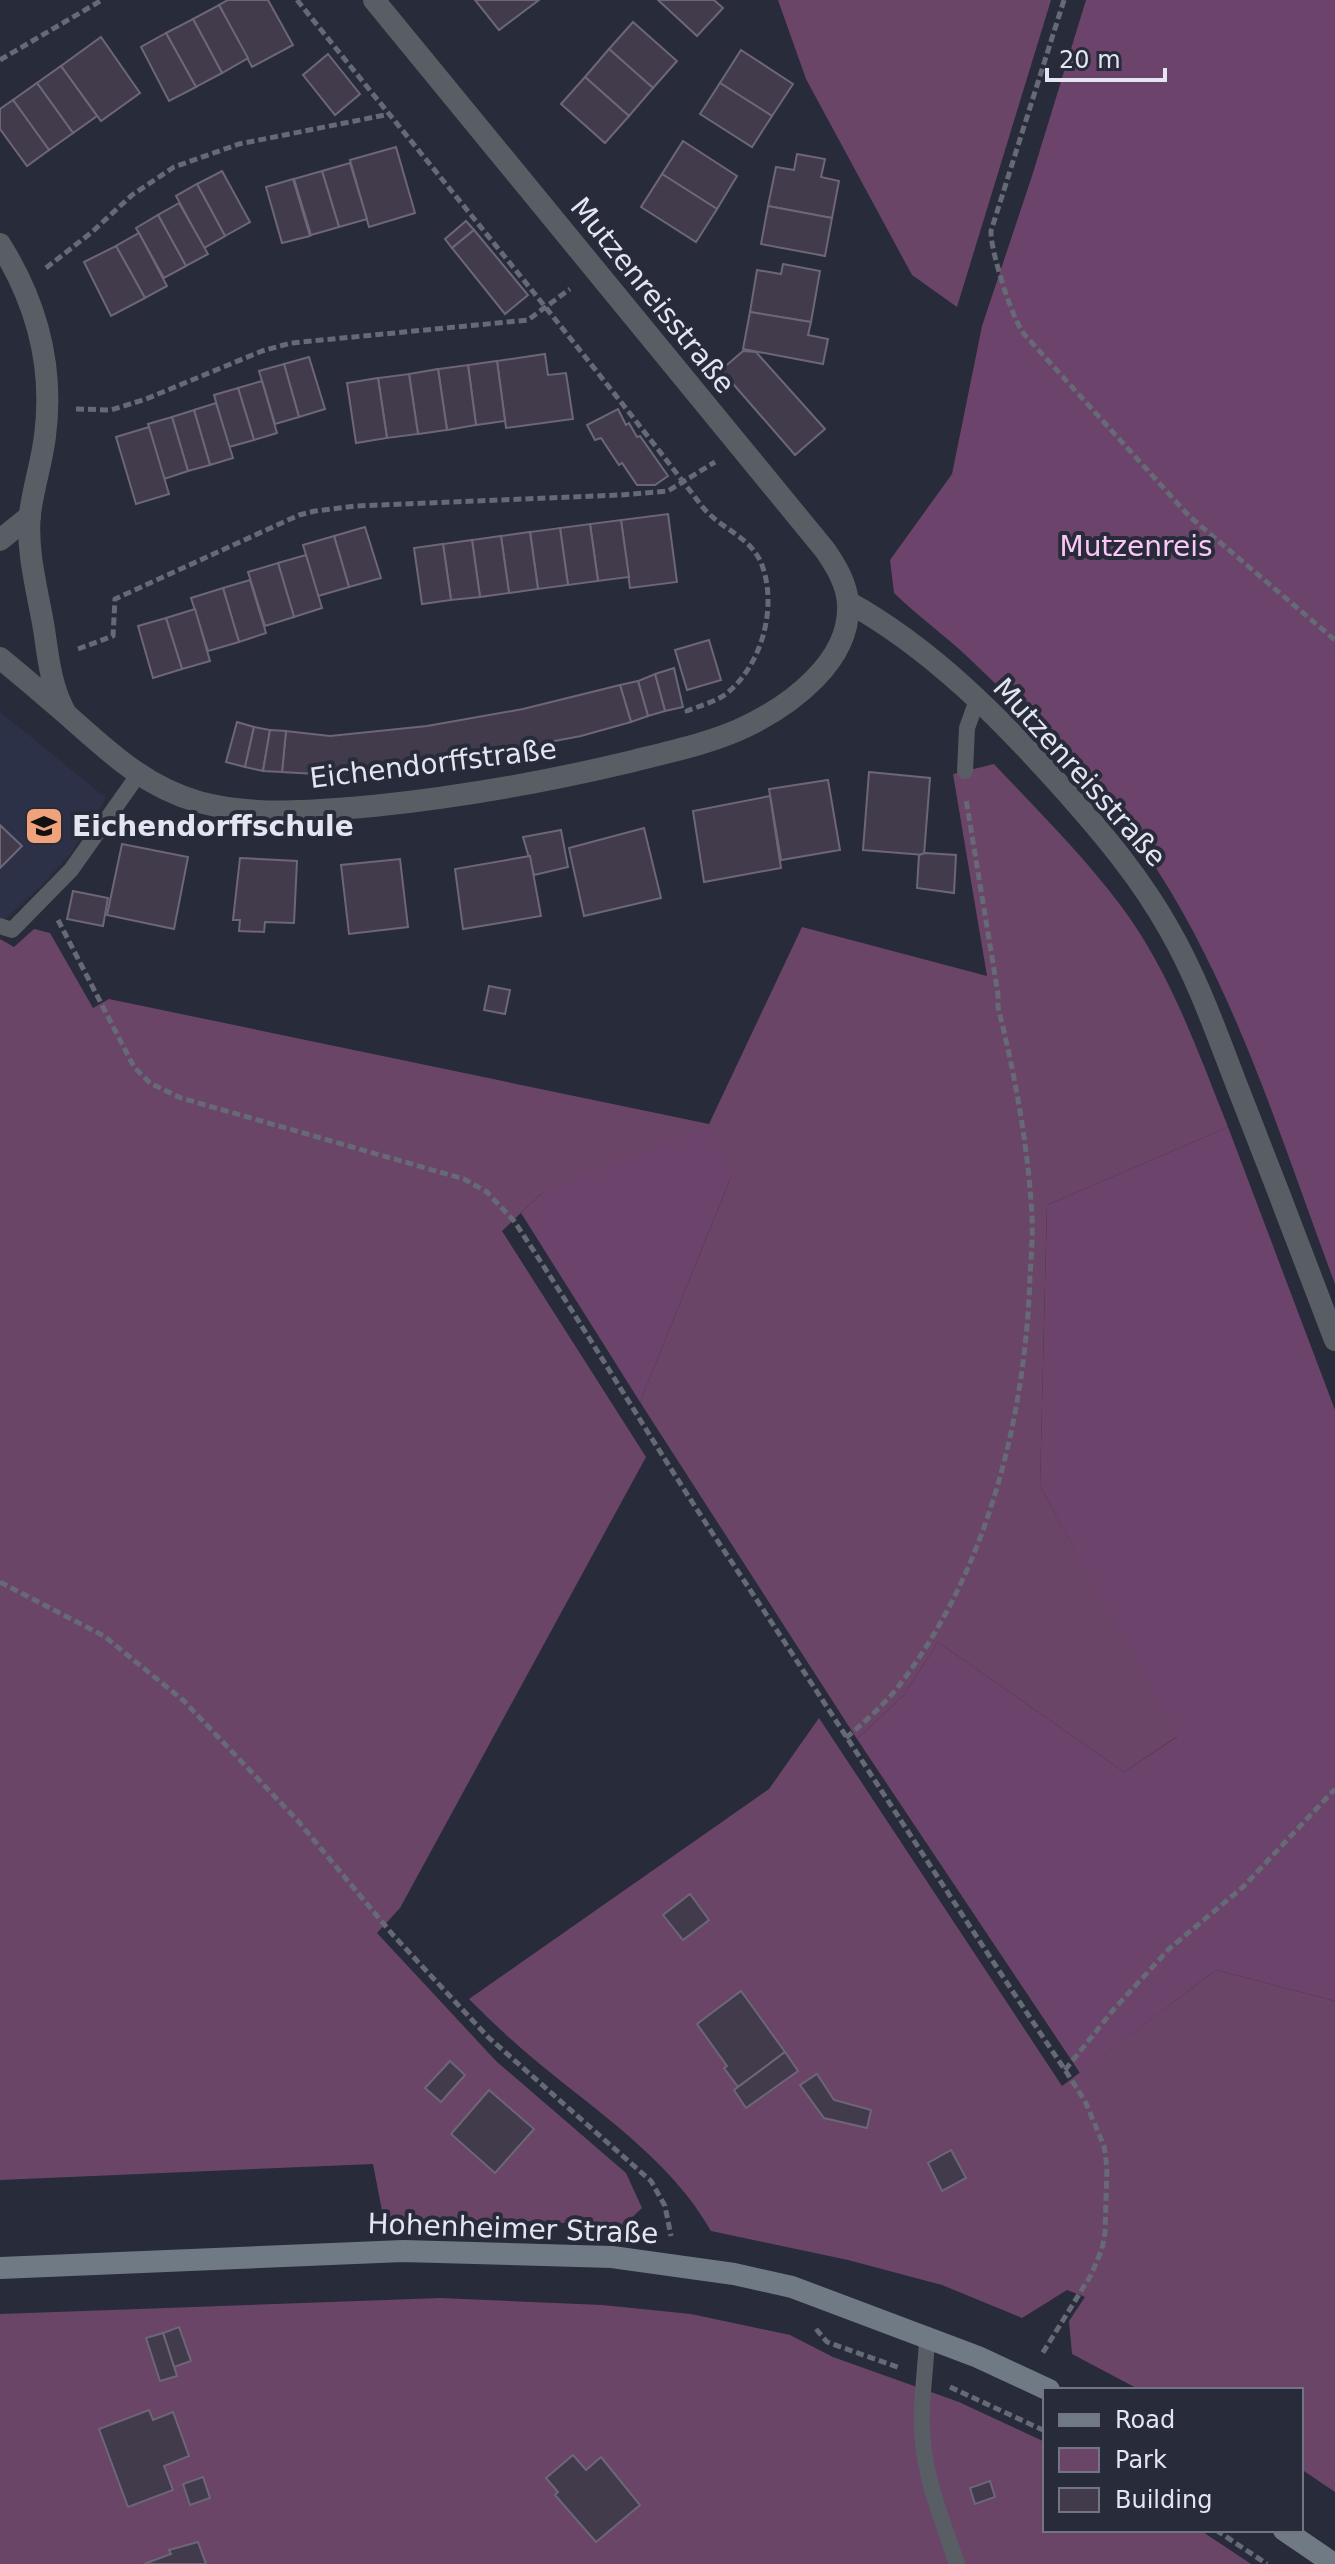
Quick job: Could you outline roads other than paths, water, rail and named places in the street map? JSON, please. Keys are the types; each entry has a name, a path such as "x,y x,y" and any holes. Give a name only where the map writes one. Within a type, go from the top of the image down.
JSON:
{"main road":[{"name":"Hohenheimer Straße","path":"0,2268 403,2251 596,2256 675,2265 792,2287 927,2337 1039,2385"},
{"path":"1287,2532 1334,2564"}],"street":[{"name":"Mutzenreisstraße","path":"374,0 825,550 838,569 848,602 910,641 977,700 1025,747 1118,852 1171,931 1214,1025 1335,1340"},
{"path":"0,244 32,305 45,357 48,381 45,433 30,516 34,568 49,661 57,693 67,715"},
{"path":"0,540 30,516"},
{"name":"Eichendorffstraße","path":"0,658 138,775 198,802 225,808 291,811 349,808 477,794 564,778 694,745 744,728 768,715 814,678 838,650 845,634 848,602"}],"lane":[{"path":"965,771 967,728 977,700"},
{"path":"0,926 12,930 46,897 78,861 138,775"},
{"path":"927,2337 922,2409 925,2454 932,2487 957,2564"}],"place":[{"name":"Eichendorffschule","path":"44,826"}],"park label":[{"name":"Mutzenreis","path":"1136,546"}]}
